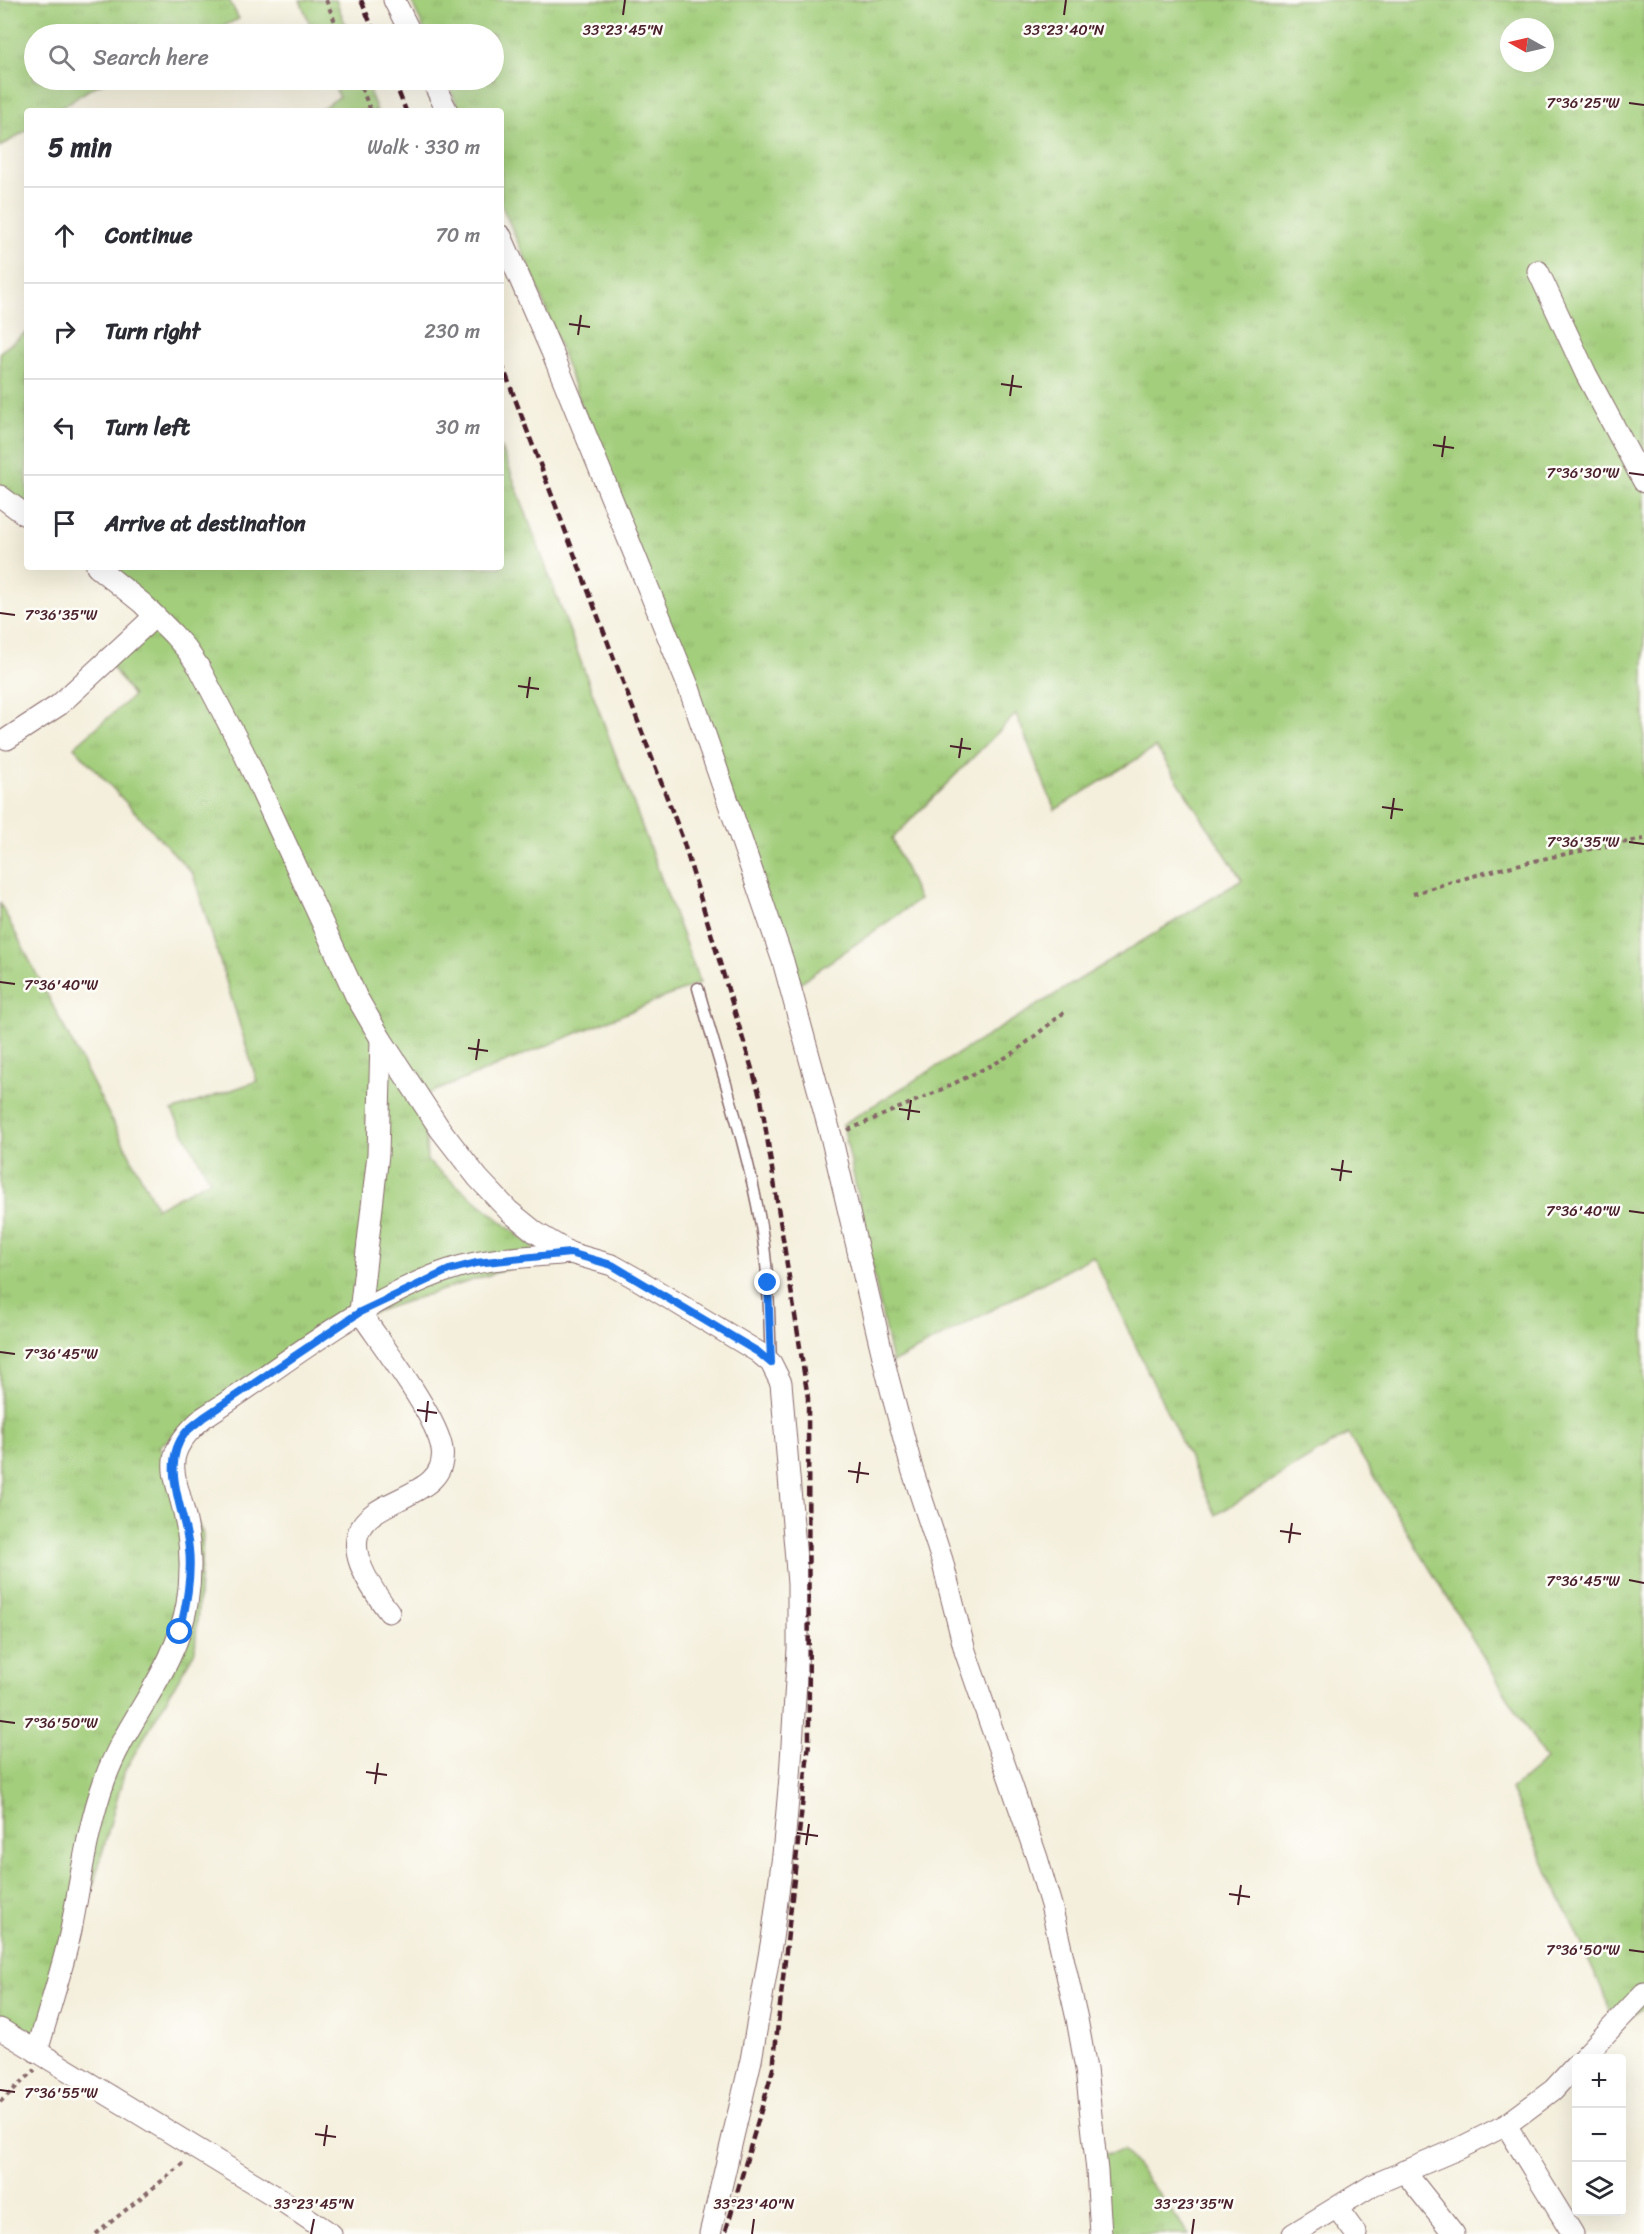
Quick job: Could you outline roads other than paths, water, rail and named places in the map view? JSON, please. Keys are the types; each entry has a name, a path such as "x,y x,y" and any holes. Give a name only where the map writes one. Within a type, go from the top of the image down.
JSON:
{"street":[{"path":"394,0 406,24"},
{"path":"437,90 446,108"},
{"path":"504,243 552,352 689,688 783,961 831,1136 888,1378 912,1469 942,1560 965,1651 1037,1858 1051,1905 1086,2069 1101,2234"},
{"path":"1538,271 1586,374 1644,482"},
{"path":"0,496 24,514"},
{"path":"101,570 155,616 187,650 219,702 356,996 381,1039 440,1129 478,1178 509,1211 536,1232 570,1253 612,1265 758,1352 771,1363 781,1383 798,1583 795,1705 783,1855 772,1939 751,2060 710,2234"},
{"path":"7,739 59,705 155,616"},
{"path":"381,1039 378,1154 360,1312 424,1408 437,1433 442,1449 437,1475 429,1484 371,1514 361,1526 357,1545 358,1562 370,1585 389,1612"},
{"path":"42,2055 94,1812 105,1778 124,1738 171,1656 180,1632 187,1602 190,1551 187,1526 174,1480 173,1465 176,1451 185,1433 204,1417 360,1312 449,1270 476,1263 570,1253"},
{"path":"1587,2054 1644,1993"},
{"path":"0,2029 201,2150 332,2234"},
{"path":"1293,2234 1373,2185 1460,2148 1506,2125 1553,2090 1572,2070"},
{"path":"1506,2125 1573,2234"},
{"path":"1404,2171 1454,2234"},
{"path":"1337,2208 1356,2234"}],"lane":[{"path":"698,988 740,1132 759,1216 768,1283 771,1363"}],"railway":[{"path":"361,0 371,24"},
{"path":"398,90 405,108"},
{"path":"504,370 682,837 761,1099 808,1398 809,1743 773,2069 725,2234"}]}
